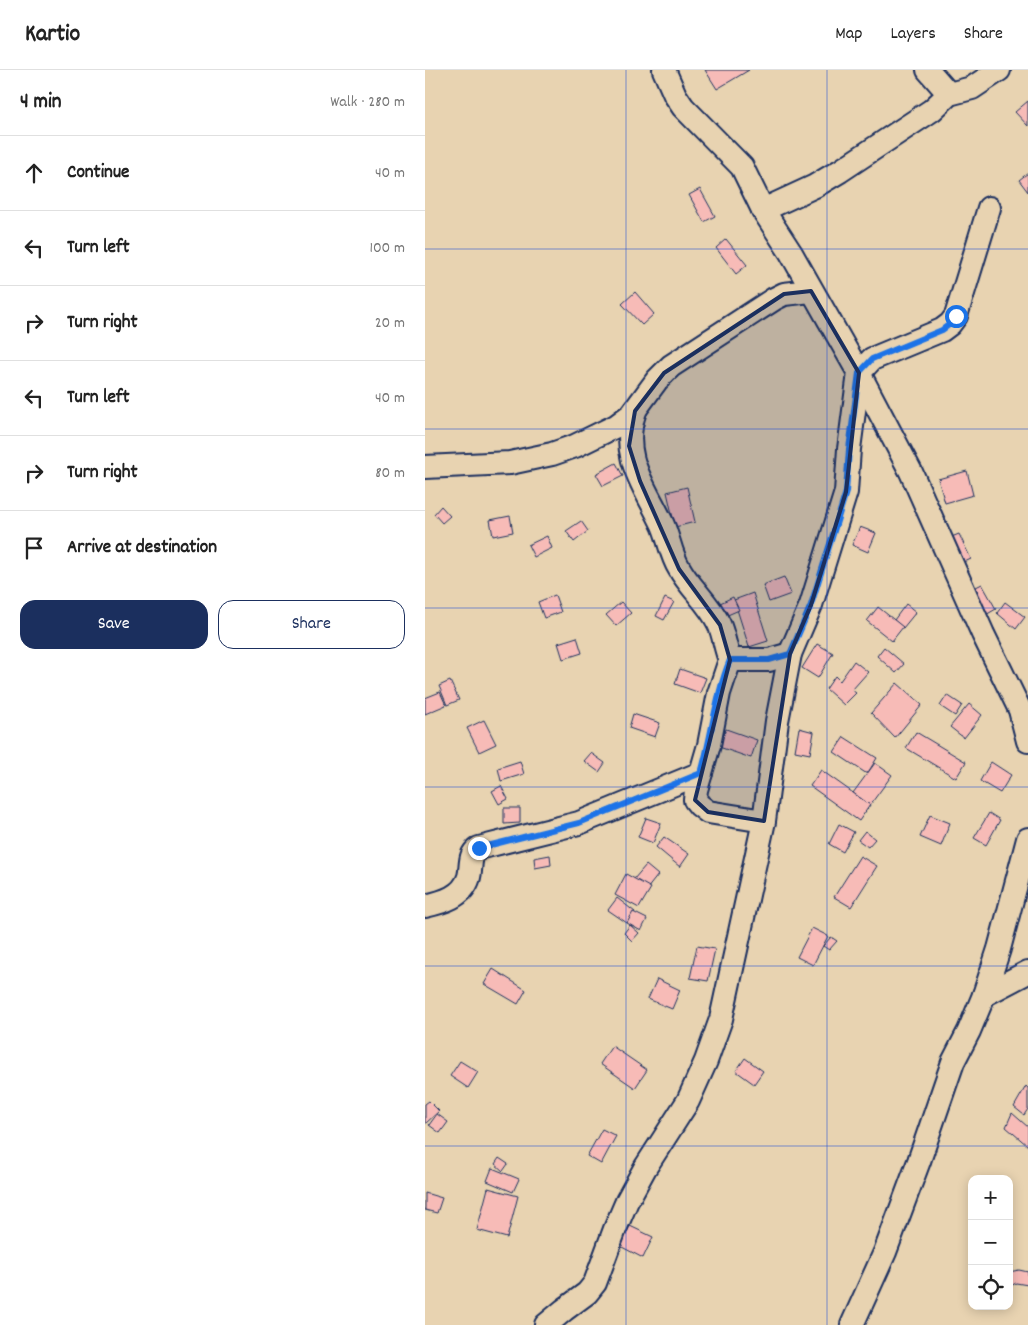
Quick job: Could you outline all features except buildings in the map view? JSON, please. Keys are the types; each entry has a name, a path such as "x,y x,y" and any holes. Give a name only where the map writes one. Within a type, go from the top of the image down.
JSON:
{"street":[{"path":"664,70 675,95 683,107 742,167 763,210 791,253 859,373 911,472 976,617 1021,710 1028,741"},
{"path":"928,70 949,94"},
{"path":"763,210 840,172 932,110 949,94 972,88 999,70"},
{"path":"547,1325 587,1293 595,1283 627,1201 645,1168 688,1101 706,1061 721,1020 764,821 777,721 790,654 811,605 846,492 849,449 859,373 872,359 942,330 950,324 956,316 989,208"},
{"path":"425,467 510,463 552,454 575,446 616,426 635,411 657,380 671,366 774,299 784,294 811,290"},
{"path":"635,411 631,423 629,446 631,458 640,481 663,526 679,569 720,625 730,660 719,693 709,745 695,800 703,809 718,815 764,821"},
{"path":"730,660 769,660 790,654"},
{"path":"425,906 448,900 461,890 469,876 471,858 479,848 579,823 701,773"},
{"path":"852,1325 888,1243 953,1062 969,1031 984,995 999,949 1028,839"},
{"path":"984,995 1028,972"}],"highlighted area":[{"path":"811,291 859,373 846,492 811,605 790,654 764,821 708,812 695,800 730,660 720,625 679,569 640,481 629,446 635,411 664,373 784,294"}],"route":[{"path":"479,848 579,823 701,773 709,745 719,693 730,660 769,660 790,654 811,605 846,492 849,449 859,373 872,359 942,330 956,316"}]}
